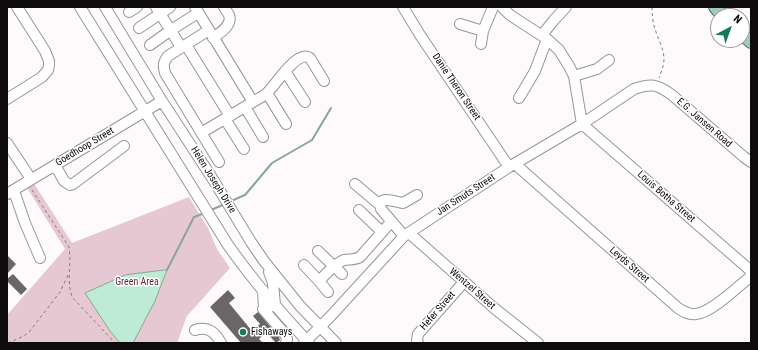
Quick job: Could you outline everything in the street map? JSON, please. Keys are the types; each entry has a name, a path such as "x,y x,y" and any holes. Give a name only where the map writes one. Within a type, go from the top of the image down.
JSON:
{"street":[{"path":"7,99 42,77 48,70 49,65 45,51 17,7"},
{"name":"Helen Joseph Drive","path":"105,7 162,101 264,261 300,306 336,343"},
{"path":"139,28 158,10 170,7"},
{"path":"219,162 165,73 164,62 168,56 183,46 225,28 230,21 230,16 224,7"},
{"name":"Danie Theron Street","path":"403,7 420,35 512,165"},
{"path":"481,44 483,31 493,7"},
{"path":"502,7 510,15 545,37 559,50 570,66 574,76 582,124"},
{"path":"519,98 535,71 545,37 554,20 566,7"},
{"path":"84,8 145,111 228,245 242,265 293,326 304,342"},
{"path":"158,10 183,46 227,117 244,149"},
{"path":"150,45 197,10 249,104 263,137"},
{"path":"460,24 483,31"},
{"path":"201,133 266,94 286,71 302,57 308,56 314,62 324,82"},
{"path":"574,76 596,69 609,60"},
{"path":"286,71 305,102"},
{"name":"Jan Smuts Street","path":"304,342 329,318 406,234 512,165 582,124 634,90 642,86 656,86"},
{"name":"E.G. Jansen Road","path":"656,86 661,87 672,95 751,162"},
{"path":"266,94 286,124"},
{"name":"Goedhoop Street","path":"10,192 162,101"},
{"name":"Louis Botha Street","path":"582,124 751,271"},
{"path":"7,143 29,181"},
{"path":"55,165 64,181 70,185 124,146"},
{"name":"Leyds Street","path":"512,165 678,308 687,314 696,315 715,306 751,276"},
{"name":"Wentzel Street","path":"355,184 380,205 381,209 391,222 538,343"},
{"path":"10,192 40,258"},
{"path":"380,205 382,201 386,200 403,203 417,194"},
{"path":"359,210 382,232"},
{"path":"319,281 334,266 342,261 360,257 391,222"},
{"path":"318,251 342,274"},
{"path":"264,261 274,283 275,305"},
{"path":"304,265 328,292"},
{"name":"Hefer Street","path":"418,343 418,334 464,282"},
{"path":"300,306 319,316 329,318"},
{"path":"263,309 285,334 287,339 286,343"},
{"path":"195,330 207,328 213,332 221,343"}],"path":[{"path":"652,7 652,18 662,47 664,58 663,69 656,86"},
{"path":"29,181 70,247 69,279 72,297 115,343"},
{"path":"8,343 24,336 30,331 60,292 69,272"}],"green space":[{"name":"Green Area","path":"33,182 72,243 189,197 208,228 217,249 230,268 187,316 177,343 7,343 7,315 65,249 26,186"}],"shaded area":[{"path":"167,270 155,301 133,343 120,343 110,331 85,293 125,275"}],"building":[{"path":"7,255 16,264 7,274"},
{"path":"13,274 27,289 21,295 7,281 7,279"},
{"path":"228,290 235,298 229,303 252,331 260,324 253,316 258,312 280,340 276,343 266,332 259,339 263,343 241,343 210,307"}],"waterway":[{"path":"231,201 245,195 272,163 312,140 331,108"},
{"path":"211,210 225,204"},
{"path":"167,270 194,217 205,213"}],"place":[{"name":"Fishaways","path":"243,332"}]}
